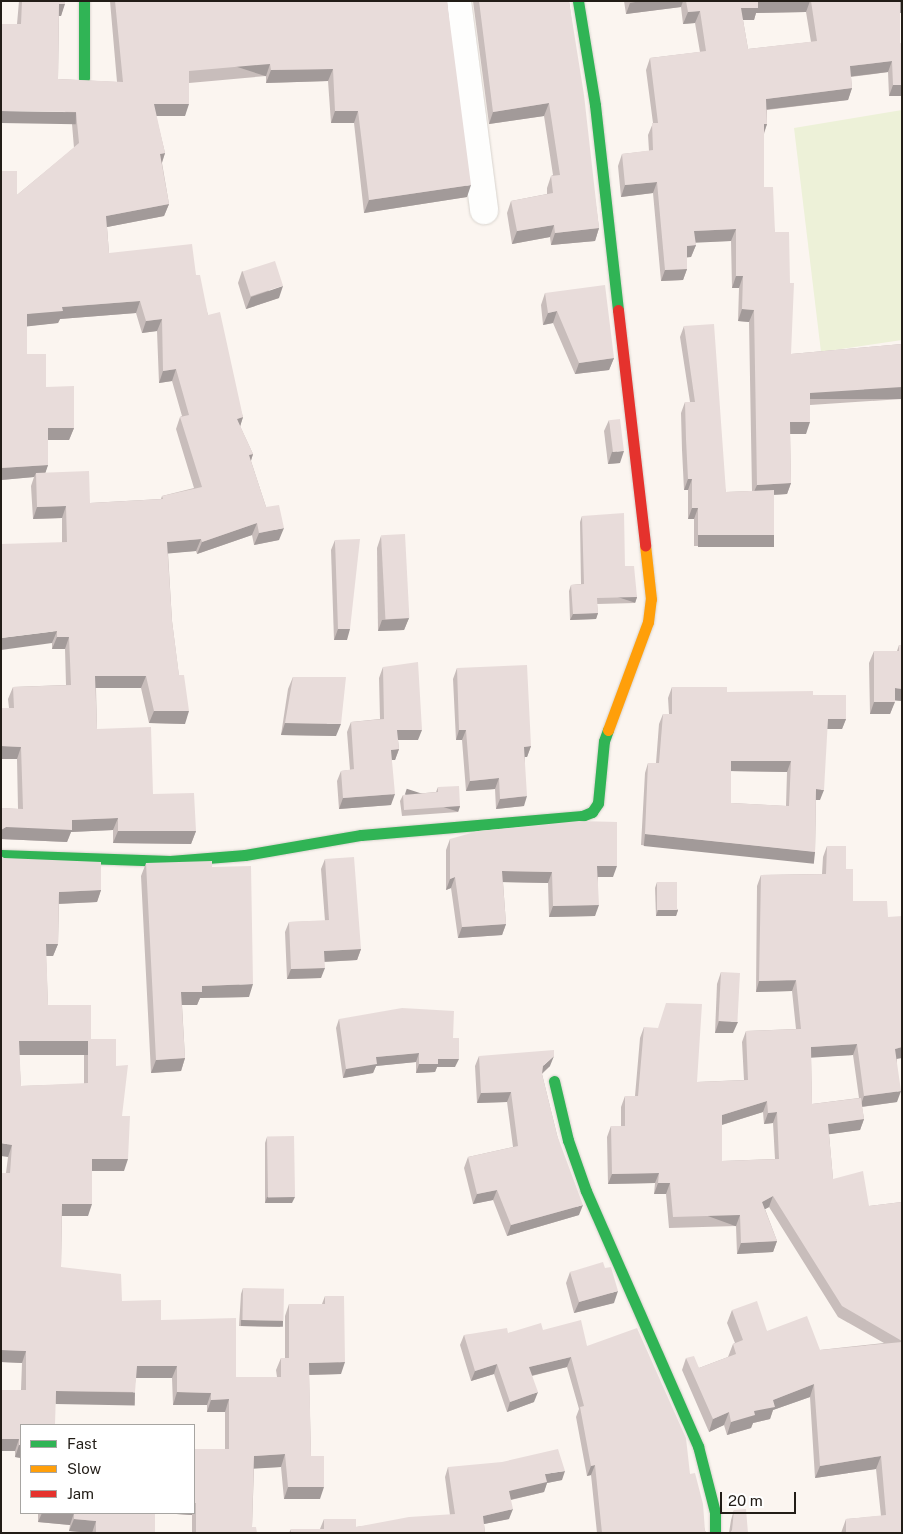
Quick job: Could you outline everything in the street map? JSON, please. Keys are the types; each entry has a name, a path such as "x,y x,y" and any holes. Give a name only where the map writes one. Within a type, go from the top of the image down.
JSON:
{"street":[{"path":"84,1 84,78"},
{"path":"457,1 484,210"},
{"path":"1,855 170,861 236,856 361,835 505,824 582,816 592,812 598,803 604,741 648,622 651,599 595,105 578,1"},
{"path":"554,1081 568,1140 586,1191 698,1446 715,1512 715,1533"}],"green space":[{"path":"902,110 902,340 821,352 794,128"}],"building":[{"path":"22,1 65,1 65,4 59,4 58,79 123,82 115,1 447,1 471,185 369,200 358,111 335,111 333,69 271,70 270,64 189,71 189,104 154,104 165,153 160,154 169,204 106,216 109,253 192,244 196,275 200,275 208,315 220,312 243,417 237,419 253,454 249,455 266,507 279,505 284,528 259,533 257,523 202,542 201,539 167,542 172,621 179,675 184,675 189,711 154,711 146,676 95,676 97,729 151,727 153,794 194,793 196,831 118,831 118,818 72,820 72,830 6,827 1,830 1,808 23,809 21,747 1,746 1,708 14,708 13,687 71,685 69,637 57,637 57,631 1,638 1,544 67,542 66,506 37,507 36,473 89,471 90,503 163,499 162,496 202,487 180,417 189,415 176,369 163,371 162,319 146,321 140,301 62,307 63,311 27,314 27,354 46,354 46,387 74,386 74,428 48,428 48,465 1,468 1,171 17,171 17,195 79,143 76,112 1,111 1,24 21,24"},
{"path":"479,1 569,1 584,95 599,228 555,233 554,225 517,231 511,201 553,193 551,176 560,175 549,103 493,112"},
{"path":"686,1 769,1 758,2 758,8 741,8 748,49 817,41 811,1 900,1 902,85 893,85 892,61 850,66 852,88 766,99 767,124 764,124 764,187 773,187 775,232 789,232 790,283 794,283 791,354 902,344 902,387 810,393 810,422 790,422 791,483 757,485 754,310 742,309 743,276 736,276 736,229 694,231 696,245 687,246 687,269 665,270 657,182 625,185 622,154 653,150 652,123 658,123 650,58 706,51 700,11 688,12"},
{"path":"275,261 283,286 251,296 243,272"},
{"path":"605,285 614,358 579,363 557,311 548,313 545,293"},
{"path":"714,324 726,492 774,490 774,535 698,535 698,508 692,508 692,479 688,479 685,402 695,402 684,326"},
{"path":"620,419 624,451 613,452 609,420"},
{"path":"624,513 625,566 634,566 637,597 597,598 598,613 573,614 571,585 584,584 582,516"},
{"path":"405,534 409,618 385,619 381,535"},
{"path":"360,539 350,629 338,629 335,540"},
{"path":"899,645 902,646 902,689 895,688 895,702 874,702 874,651 899,651"},
{"path":"418,662 422,730 397,730 399,749 391,750 395,794 343,798 341,771 354,769 351,722 384,719 383,667"},
{"path":"527,665 531,746 524,747 527,796 500,799 499,778 470,781 466,730 459,730 457,668"},
{"path":"293,677 346,677 341,724 285,723"},
{"path":"672,687 727,687 727,692 813,691 813,695 846,695 846,719 828,719 824,790 816,789 815,852 645,834 648,763 659,763 663,714 672,714","holes":["731,761 791,761 789,806 731,803"]},
{"path":"459,786 460,806 404,810 403,795 438,792 438,787"},
{"path":"579,821 617,822 617,866 597,866 599,905 553,906 552,872 502,871 506,924 462,927 455,877 450,879 450,839 478,831"},
{"path":"827,846 846,846 846,869 853,869 853,901 887,901 888,917 902,916 902,1047 895,1049 901,1091 864,1096 857,1044 811,1047 812,1104 861,1098 864,1119 828,1124 833,1179 863,1171 869,1206 902,1202 902,1341 842,1306 773,1196 762,1202 777,1241 741,1243 740,1215 673,1217 670,1183 658,1183 659,1173 612,1174 611,1126 625,1126 625,1096 638,1096 644,1027 658,1028 666,1003 702,1004 697,1082 748,1080 746,1031 801,1029 796,980 759,981 761,875 826,874","holes":["767,1101 768,1113 777,1112 779,1159 722,1161 722,1115"]},
{"path":"1,856 4,858 101,862 101,890 59,892 58,944 46,944 48,1005 91,1005 91,1039 116,1039 116,1066 128,1065 122,1116 130,1116 128,1159 92,1159 92,1204 62,1204 61,1267 121,1274 122,1301 161,1300 161,1320 236,1318 236,1377 281,1377 281,1358 289,1358 289,1304 325,1304 325,1296 344,1296 345,1362 309,1363 311,1456 324,1456 324,1487 288,1487 285,1454 254,1456 252,1527 256,1527 257,1533 196,1533 195,1449 229,1449 229,1399 211,1400 211,1393 177,1392 177,1366 137,1366 135,1392 56,1391 55,1424 20,1424 20,1445 19,1439 1,1439 1,1390 26,1390 26,1351 1,1350 1,1173 10,1173 12,1145 1,1143","holes":["19,1041 88,1041 88,1083 21,1086"]},
{"path":"354,857 361,949 324,951 325,968 291,969 289,922 329,920 325,859"},
{"path":"212,861 212,867 251,866 253,984 202,986 202,992 181,992 185,1058 156,1060 146,863"},
{"path":"657,882 677,882 677,910 657,910"},
{"path":"721,972 740,973 737,1022 718,1021"},
{"path":"402,1008 454,1011 453,1038 459,1038 459,1059 438,1059 438,1064 419,1064 419,1053 376,1057 377,1064 346,1069 339,1019"},
{"path":"554,1050 554,1056 543,1066 542,1074 557,1135 583,1205 511,1225 497,1190 477,1194 468,1157 518,1146 511,1092 481,1093 479,1056"},
{"path":"267,1136 294,1136 295,1197 268,1197"},
{"path":"603,1262 605,1268 611,1267 618,1291 579,1302 570,1272"},
{"path":"243,1288 284,1289 283,1321 242,1320"},
{"path":"757,1301 767,1331 807,1316 820,1350 902,1342 902,1533 846,1533 846,1519 886,1515 881,1456 820,1466 814,1384 773,1400 775,1407 754,1411 755,1415 731,1422 729,1412 713,1419 686,1358 694,1356 699,1368 736,1354 733,1344 743,1340 732,1310"},
{"path":"581,1320 587,1346 637,1328 686,1438 690,1474 695,1473 703,1504 705,1531 707,1533 602,1533 595,1465 591,1466 580,1407 584,1406 571,1357 529,1367 538,1392 510,1402 497,1364 475,1371 464,1335 507,1328 508,1333 541,1323 543,1330"},
{"path":"558,1449 565,1471 545,1474 547,1482 509,1491 513,1509 483,1516 485,1533 291,1533 291,1529 324,1529 324,1519 356,1519 356,1527 409,1517 455,1514 448,1467 502,1462"},
{"path":"746,1509 748,1533 730,1533 734,1510"},
{"path":"74,1514 155,1514 155,1533 96,1533 96,1521 74,1519"}],"traffic: fast":[{"path":"84,1 84,78"},
{"path":"578,1 595,105 618,310"},
{"path":"1,855 170,861 245,855 361,835 582,816 592,812 598,803 604,741 608,730"},
{"path":"554,1081 568,1140 586,1191 698,1446 715,1512 715,1533"}],"traffic: slow":[{"path":"608,730 648,622 651,599 645,545"}],"traffic: jam":[{"path":"618,310 645,545"}]}
